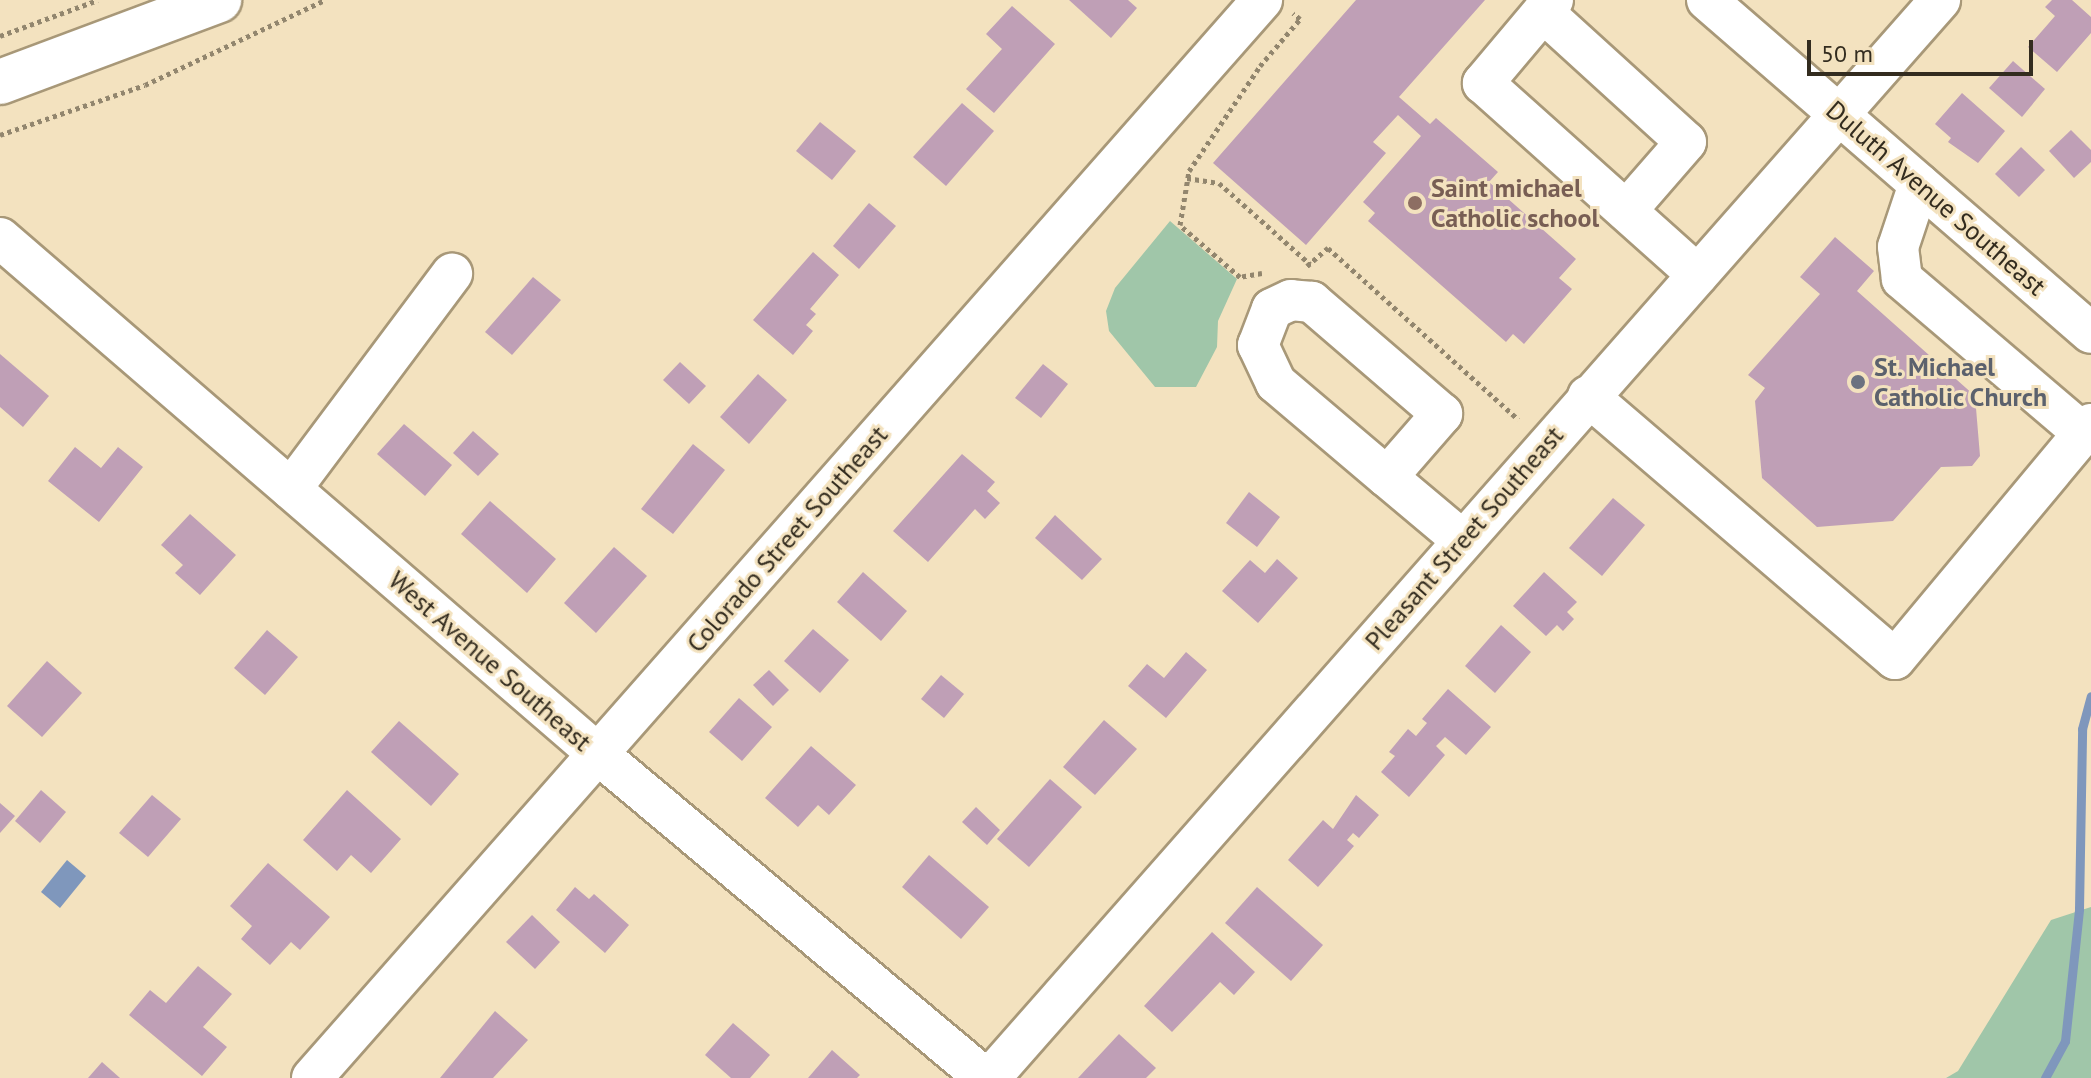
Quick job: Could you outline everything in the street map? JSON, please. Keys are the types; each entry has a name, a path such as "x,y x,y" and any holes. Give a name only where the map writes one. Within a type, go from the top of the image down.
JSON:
{"main road":[{"path":"0,82 219,0"}],"street":[{"name":"Duluth Avenue Southeast","path":"1707,0 2091,333"},
{"name":"Pleasant Street Southeast","path":"988,1078 1940,0"},
{"name":"Colorado Street Southeast","path":"312,1078 598,754 1276,5"},
{"path":"1626,211 1686,142 1548,6 1483,83 1626,211 1698,275"},
{"path":"1588,396 1895,659 2087,428 1902,279 1898,247 1919,184"},
{"name":"West Avenue Southeast","path":"0,238 598,754 988,1078"},
{"path":"291,489 452,274"},
{"path":"1387,477 1442,414 1319,307 1291,300 1272,309 1258,345 1264,366 1387,477 1462,540"}],"path":[{"path":"0,36 98,0"},
{"path":"0,135 145,85 325,0"},
{"path":"1268,272 1240,277 1180,225 1187,178 1260,66 1300,19 1276,5"},
{"path":"1187,178 1219,183 1311,265"},
{"path":"1297,267 1311,265 1328,248 1518,419"}],"green space":[{"path":"1170,221 1237,279 1218,321 1217,347 1196,387 1155,387 1109,331 1106,311 1115,288"},
{"path":"2091,907 2091,1078 1946,1078 1958,1071 2051,920"}],"water":[{"path":"67,860 86,876 60,908 41,892"}],"building":[{"path":"1069,0 1128,0 1137,8 1111,38"},
{"path":"1356,0 1485,0 1399,97 1430,124 1436,118 1498,172 1489,182 1576,259 1559,278 1572,289 1524,344 1513,334 1506,342 1368,221 1375,213 1363,202 1421,136 1398,115 1373,142 1386,153 1306,245 1213,163"},
{"path":"2052,0 2072,0 2091,17 2091,33 2057,72 2028,47 2055,16 2045,7"},
{"path":"1012,6 1055,44 994,113 966,89 1002,49 986,34"},
{"path":"2013,61 2045,89 2022,117 1989,88"},
{"path":"1962,93 2005,131 1978,163 1948,142 1951,138 1935,124"},
{"path":"962,103 994,131 946,186 913,157"},
{"path":"820,122 856,151 832,180 796,151"},
{"path":"2071,130 2091,150 2091,162 2074,178 2049,151"},
{"path":"2021,147 2045,170 2019,197 1995,174"},
{"path":"869,203 896,226 859,269 833,246"},
{"name":"St. Michael Catholic Church","path":"1835,237 1874,271 1857,291 1975,396 1980,456 1972,466 1941,467 1893,521 1817,527 1762,478 1755,401 1765,388 1748,375 1820,294 1800,277"},
{"path":"813,252 839,275 810,309 816,314 806,325 813,331 793,355 753,320"},
{"path":"533,277 561,300 512,355 485,332"},
{"path":"0,354 49,396 23,427 0,407"},
{"path":"680,362 706,386 689,404 663,380"},
{"path":"1043,364 1068,384 1041,418 1015,398"},
{"path":"758,374 787,400 749,444 720,417"},
{"path":"404,424 452,465 425,496 377,454"},
{"path":"473,431 499,454 478,476 453,453"},
{"path":"693,444 725,470 673,534 641,509"},
{"path":"75,447 101,468 118,447 143,467 99,522 48,481"},
{"path":"962,454 995,482 987,491 1000,503 985,519 975,509 928,562 893,531"},
{"path":"1249,492 1280,517 1257,547 1226,523"},
{"path":"1613,498 1645,525 1602,576 1569,548"},
{"path":"490,501 556,559 527,593 461,534"},
{"path":"190,514 236,555 200,595 175,573 183,565 161,545"},
{"path":"1055,515 1102,559 1082,580 1035,538"},
{"path":"614,547 647,576 596,633 564,603"},
{"path":"1277,559 1298,578 1258,623 1222,591 1250,560 1265,573"},
{"path":"863,572 907,611 881,641 837,602"},
{"path":"1544,572 1577,602 1567,612 1574,619 1563,631 1557,625 1546,636 1513,606"},
{"path":"1501,625 1531,652 1495,693 1465,666"},
{"path":"813,629 849,660 820,693 784,661"},
{"path":"267,630 298,657 265,695 234,668"},
{"path":"1186,652 1207,670 1166,718 1128,686 1147,664 1164,678"},
{"path":"47,661 82,693 42,737 7,706"},
{"path":"769,670 789,690 773,706 753,685"},
{"path":"941,675 964,694 944,718 921,699"},
{"path":"1448,689 1491,727 1466,755 1445,737 1436,746 1445,755 1409,797 1381,772 1395,756 1389,752 1408,729 1416,736 1427,723 1422,719"},
{"path":"739,698 772,727 742,761 709,732"},
{"path":"1104,720 1137,749 1095,795 1063,767"},
{"path":"399,721 459,774 431,806 371,752"},
{"path":"811,746 856,785 829,815 818,805 798,827 765,798"},
{"path":"1050,779 1082,807 1029,867 997,839"},
{"path":"41,790 66,812 40,843 15,821"},
{"path":"347,790 401,839 371,873 351,855 337,871 303,840"},
{"path":"152,795 181,819 148,857 119,833"},
{"path":"1356,795 1379,815 1359,838 1353,833 1347,840 1354,846 1318,887 1288,860 1323,820 1333,829"},
{"path":"0,803 15,816 0,833"},
{"path":"976,807 1000,830 987,845 962,822"},
{"path":"929,855 989,907 961,939 902,887"},
{"path":"268,863 330,917 300,950 291,942 270,965 241,939 252,926 230,906"},
{"path":"575,887 589,899 594,894 629,925 605,953 556,910"},
{"path":"1257,887 1323,945 1291,981 1225,923"},
{"path":"532,915 560,942 535,969 506,942"},
{"path":"1212,932 1255,972 1234,995 1220,982 1172,1032 1144,1006"},
{"path":"198,966 232,994 203,1027 227,1047 202,1076 129,1015 150,990 166,1003"},
{"path":"495,1011 528,1040 493,1078 440,1078"},
{"path":"733,1023 770,1055 750,1078 731,1078 705,1055"},
{"path":"1119,1034 1156,1068 1146,1078 1078,1078"},
{"path":"832,1050 860,1075 857,1078 808,1078"},
{"path":"102,1062 120,1078 88,1078"}],"waterway":[{"path":"2045,1078 2065,1041 2079,909 2082,729 2091,696"}],"place":[{"name":"Saint michael Catholic school","path":"1415,203"},
{"name":"St. Michael Catholic Church","path":"1858,382"}]}
